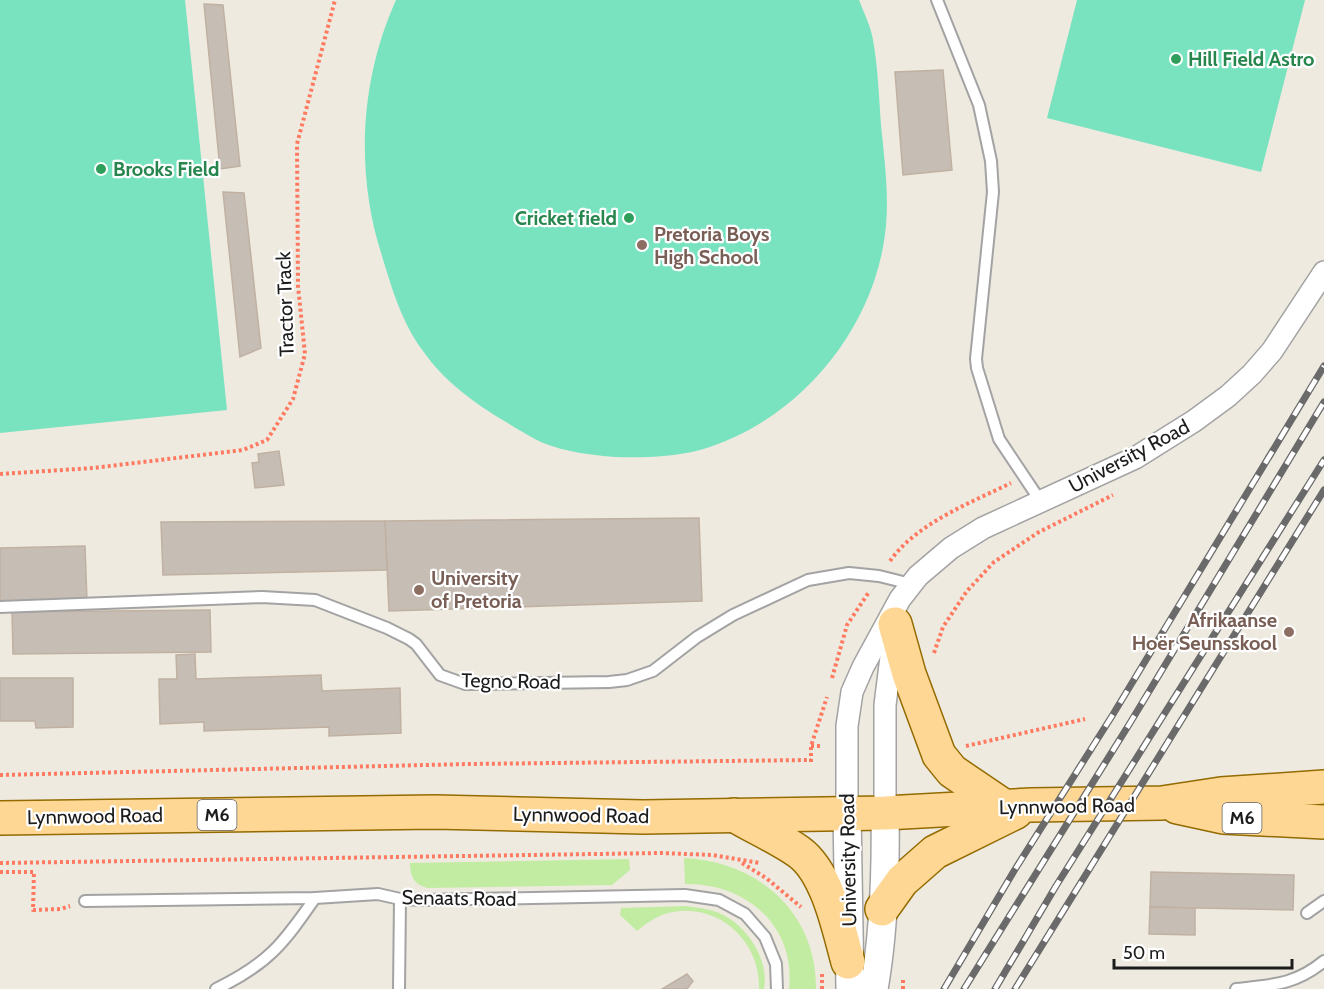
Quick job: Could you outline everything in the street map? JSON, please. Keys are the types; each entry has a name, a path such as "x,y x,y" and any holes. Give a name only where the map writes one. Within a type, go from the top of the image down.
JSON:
{"main road":[{"path":"902,602 909,674 939,756 952,771 1018,806"},
{"name":"Lynnwood Road","path":"0,818 435,812 643,817 885,813 1018,806 1162,803 1221,794 1324,787"},
{"name":"Lynnwood Road","path":"1162,803 1223,818 1324,822"},
{"path":"882,909 902,881 935,852 1018,806"},
{"path":"734,815 801,854 815,870 826,891 849,975"}],"street":[{"name":"University Road","path":"849,975 847,726 852,692 863,667 902,602 928,566 951,548 983,528 1158,445 1194,422 1228,396 1272,351 1324,272"},
{"name":"University Road","path":"874,989 880,954 886,868 885,705 902,602"}],"lane":[{"path":"937,0 979,105 991,161 993,192 976,358 977,368 999,439 1041,501"},
{"name":"Tegno Road","path":"0,607 262,597 315,600 409,639 416,644 440,675 465,684 627,680 653,671 697,637 733,615 808,580 849,573 879,576 902,602"},
{"name":"Senaats Road","path":"85,901 315,898 378,894 400,899 424,900 685,896 719,900 745,914 765,937 776,963 777,989"},
{"path":"216,989 238,978 267,958 285,940 315,898"},
{"path":"399,989 400,899"},
{"path":"1307,913 1324,901"},
{"path":"1236,989 1275,985 1307,975 1324,961"}],"path":[{"name":"Tractor Track","path":"0,474 93,468 243,450 267,440 292,399 305,354 298,286 297,144 335,0"},
{"path":"934,654 936,644 949,618 967,591 994,562 1029,537 1081,513 1123,489"},
{"path":"959,748 1085,719"},
{"path":"0,776 469,764 811,761 811,746 823,746"},
{"path":"0,862 661,853 712,855 761,863"},
{"path":"739,861 766,878 806,911"},
{"path":"0,872 34,872 33,910 61,909 85,901"},
{"path":"903,989 904,967"}],"green space":[{"name":"Brooks Field","path":"0,0 185,0 227,410 0,433"},
{"name":"Cricket field","path":"396,0 859,0 871,30 876,61 887,186 887,216 883,247 874,281 860,314 842,345 820,374 794,399 765,420 734,438 690,452 668,456 636,457 588,454 543,443 483,408 450,382 423,351 403,317 373,224 368,192 365,127 369,94 375,62"},
{"name":"Hill Field Astro","path":"1077,0 1305,0 1261,172 1047,118"},
{"path":"684,858 711,861 736,869 759,881 778,896 794,915 806,937 814,962 816,989 789,989 789,966 784,945 775,927 762,912 746,900 728,891 685,884"},
{"path":"629,859 630,870 612,885 427,888 414,879 410,863"},
{"path":"686,906 717,912 743,930 761,958 765,978 764,989 759,989 758,971 743,939 717,918 701,912 683,911 665,914 650,921 637,931 620,915 621,908"}],"building":[{"path":"204,4 223,5 240,166 220,169"},
{"path":"943,70 952,170 903,175 895,72"},
{"path":"223,192 244,193 261,348 240,357"},
{"path":"279,451 284,485 255,488 252,463 259,462 258,454"},
{"path":"699,518 702,601 389,611 385,521"},
{"path":"385,521 387,570 163,575 161,522"},
{"path":"85,546 87,601 0,601 0,548"},
{"path":"210,610 211,652 13,654 12,612"},
{"path":"195,654 196,679 321,675 322,691 400,688 401,733 329,736 329,727 204,731 204,722 160,724 159,679 177,679 176,655"},
{"path":"0,678 73,678 73,727 36,728 35,721 0,721"},
{"path":"1151,872 1294,875 1293,910 1150,907"},
{"path":"1150,907 1195,908 1195,935 1149,934"},
{"path":"687,974 693,981 687,989 662,989"}],"railway":[{"path":"944,989 1324,366"},
{"path":"964,989 1130,723 1324,402"},
{"path":"995,989 1056,886 1324,460"},
{"path":"1015,989 1324,490"}],"place":[{"name":"Hill Field Astro","path":"1176,59"},
{"name":"Brooks Field","path":"101,169"},
{"name":"Cricket field","path":"629,218"},
{"name":"Pretoria Boys High School","path":"642,245"},
{"name":"University of Pretoria","path":"419,590"},
{"name":"Afrikaanse Hoër Seunsskool","path":"1289,632"}]}
